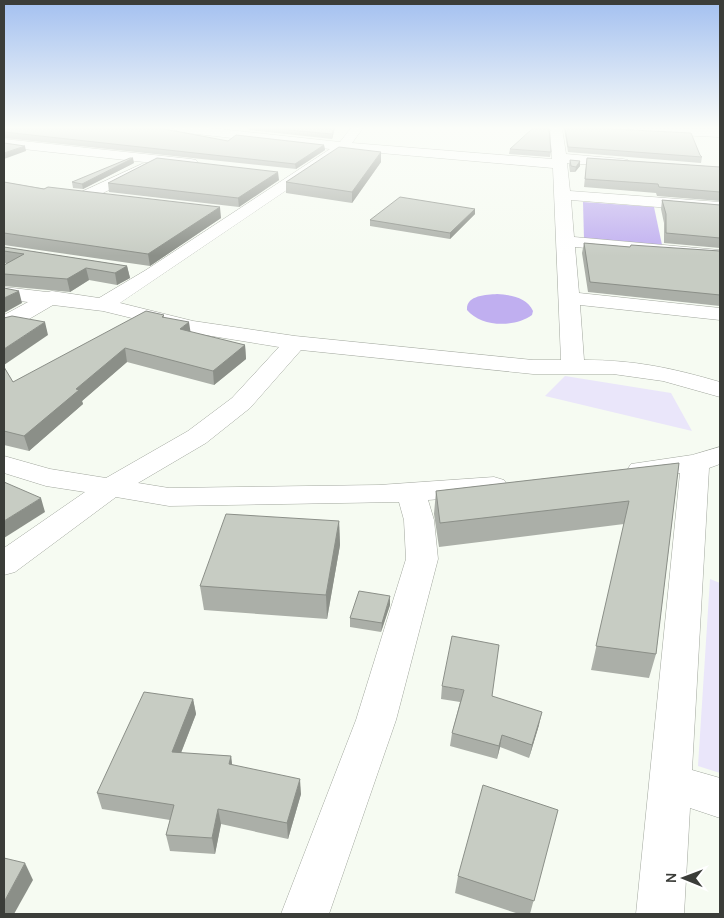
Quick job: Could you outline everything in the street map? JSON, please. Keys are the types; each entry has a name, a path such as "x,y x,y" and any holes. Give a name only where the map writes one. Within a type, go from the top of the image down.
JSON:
{"street":[{"path":"85,196 135,171"},
{"path":"103,305 154,274 306,171"},
{"path":"561,171 573,366"},
{"path":"279,174 298,176"},
{"path":"67,194 111,200"},
{"path":"563,195 720,207"},
{"path":"218,210 242,214"},
{"path":"565,241 720,255"},
{"path":"124,270 154,274"},
{"path":"4,293 52,297 103,305 193,327 294,343 533,367 613,367 666,374 720,390"},
{"path":"4,324 52,297"},
{"path":"568,298 720,314"},
{"path":"4,564 111,487 197,437 234,409 294,343"},
{"path":"619,473 707,459 670,782 660,914"},
{"path":"4,464 46,477 169,497 379,494 524,484"},
{"path":"305,914 376,720 422,559 419,520 411,492"},
{"path":"670,782 720,798"}],"shaded area":[{"path":"583,202 654,207 662,245 584,239"},
{"path":"497,294 513,296 527,303 533,311 532,315 516,322 498,324 481,320 467,310 470,301 473,299"},
{"path":"565,376 671,393 692,431 545,396"},
{"path":"710,579 720,583 720,773 698,766"}],"building":[{"path":"99,171 108,171 82,184 72,182"},
{"path":"132,171 278,172 238,198 108,183"},
{"path":"303,171 367,171 352,192 286,182"},
{"path":"586,171 720,171 720,192 659,187 658,184 585,179"},
{"path":"4,182 44,189 48,187 220,207 148,254 4,233"},
{"path":"400,197 475,209 450,233 370,220"},
{"path":"662,200 720,205 720,238 666,233 666,214"},
{"path":"584,243 720,251 720,295 590,282"},
{"path":"4,247 127,266 115,273 86,268 67,279 4,274 4,265 24,254 4,251"},
{"path":"4,288 19,291 4,298"},
{"path":"146,311 164,315 162,317 189,322 180,329 245,345 213,371 125,348 24,436 4,431 4,367 13,382"},
{"path":"12,316 45,322 4,349 4,318"},
{"path":"679,463 656,654 596,646 629,501 440,523 436,491"},
{"path":"4,482 41,498 4,521"},
{"path":"226,514 339,521 326,595 200,586"},
{"path":"359,591 390,596 382,623 350,618"},
{"path":"452,636 499,645 492,696 542,712 532,745 502,735 499,746 452,733 464,690 442,686"},
{"path":"144,692 193,699 172,752 231,756 229,764 300,779 287,823 218,809 212,838 166,835 174,805 97,793"},
{"path":"483,785 558,810 534,901 458,876"},
{"path":"4,858 25,863 4,902"}]}
